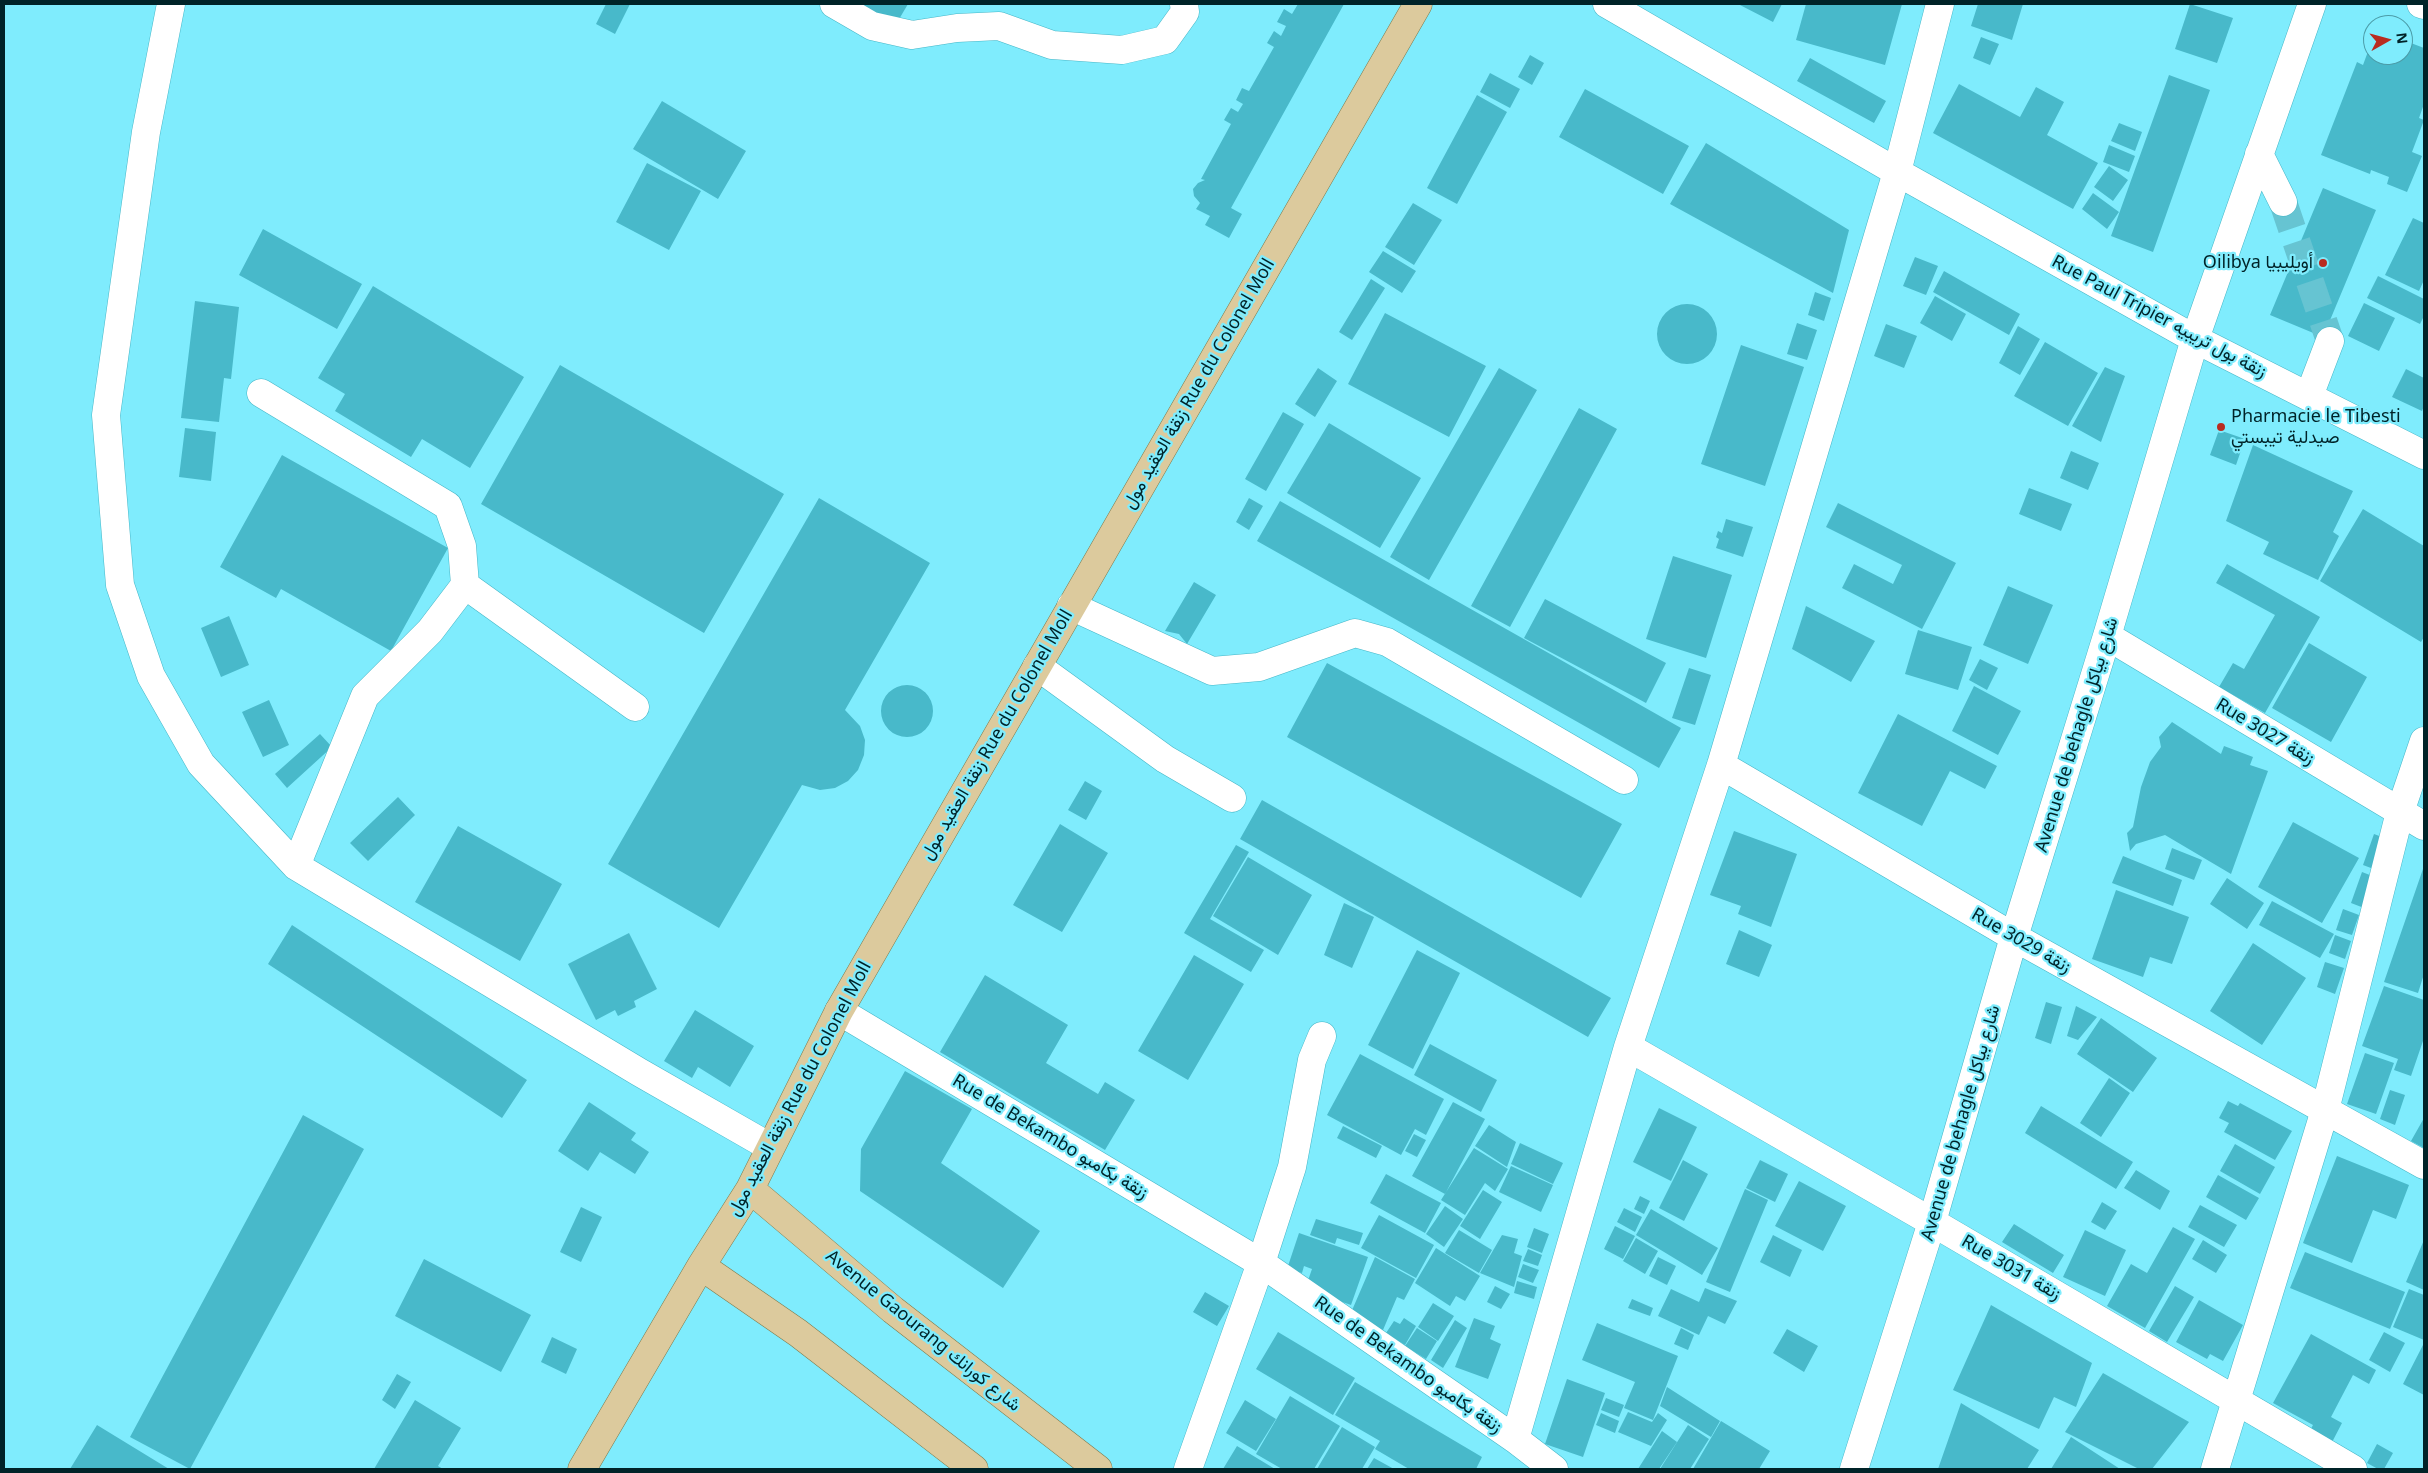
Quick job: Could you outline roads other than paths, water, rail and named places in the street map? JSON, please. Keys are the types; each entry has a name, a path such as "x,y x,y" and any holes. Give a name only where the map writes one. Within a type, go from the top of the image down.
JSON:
{"main road":[{"name":"زنقة العقيد مول Rue du Colonel Moll","path":"582,1469 700,1266 750,1189 839,1011 1418,4"},
{"name":"Avenue Gaourang شارع كورانك","path":"750,1189 893,1310 1098,1469"},
{"path":"700,1266 798,1333 974,1469"}],"street":[{"path":"171,4 146,132 106,416 120,585 151,676 201,764 296,866 639,1072 770,1147"},
{"path":"834,4 872,26 912,35 957,28 999,26 1052,45 1122,50 1165,40 1185,12 1184,4"},
{"name":"Rue Paul Tripier زنقة بول تريبيه","path":"1607,4 1897,172 2195,338 2424,455"},
{"path":"1515,1440 1628,1047 1722,765 1897,172 1940,4"},
{"name":"Avenue de behagle شارع بياكل","path":"1854,1469 1932,1222 2014,938 2107,636 2195,338 2312,4"},
{"path":"2259,154 2283,202"},
{"path":"2309,396 2330,340"},
{"path":"261,393 448,506 462,546 465,585 430,631 365,696 296,866"},
{"path":"465,585 635,707"},
{"path":"1072,606 1212,671 1259,667 1355,633 1387,642 1624,780"},
{"name":"Rue 3027 زنقة","path":"2107,636 2424,826"},
{"path":"1037,666 1165,759 1232,798"},
{"path":"2215,1469 2325,1110 2400,812 2424,741"},
{"name":"Rue 3029 زنقة","path":"1722,765 2014,938 2424,1166"},
{"name":"Rue de Bekambo زنقة بكامبو","path":"839,1011 1261,1263 1554,1469"},
{"path":"1188,1469 1261,1263 1292,1166 1312,1060 1322,1036"},
{"name":"Rue 3031 زنقة","path":"1628,1047 2237,1399 2353,1469"}],"tunnel":[{"path":"2283,202 2330,341"}],"place":[{"name":"Oilibya أويليبيا","path":"2323,263"},
{"name":"Pharmacie le Tibesti صيدلية تيبستي","path":"2221,427"}]}
